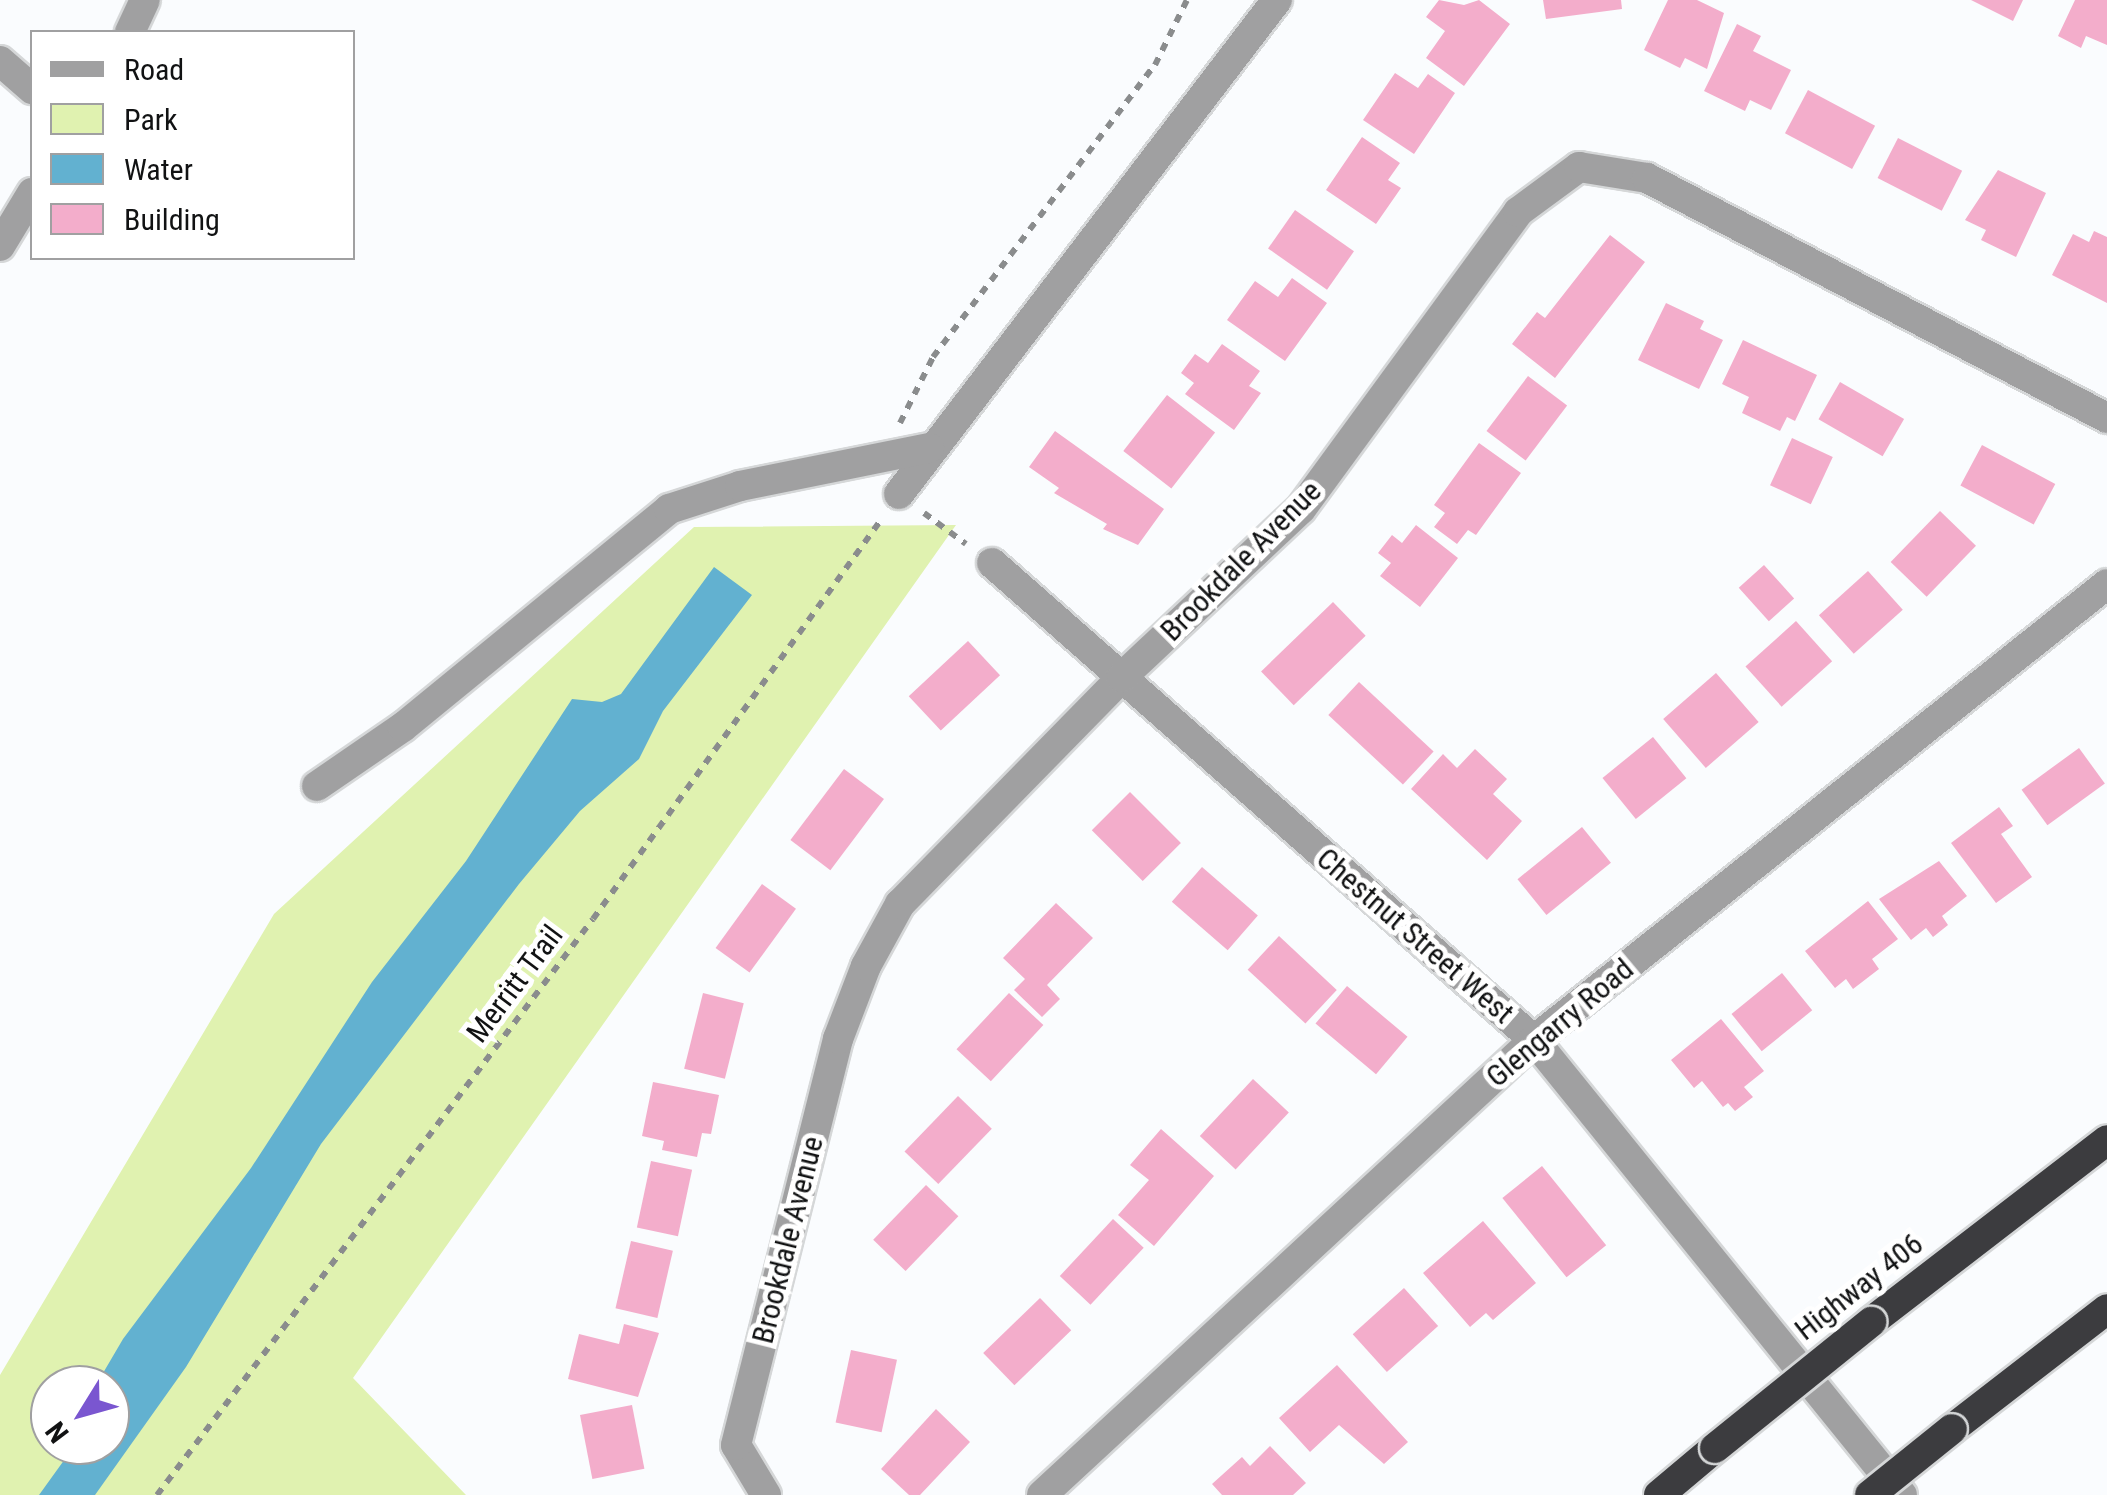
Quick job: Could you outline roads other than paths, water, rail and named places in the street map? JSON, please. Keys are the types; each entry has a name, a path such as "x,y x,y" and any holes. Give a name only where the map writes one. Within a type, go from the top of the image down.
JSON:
{"highway":[{"name":"Highway 406","path":"1660,1495 1870,1322 2107,1140"},
{"path":"1870,1495 2107,1309"}],"street":[{"path":"131,30 145,0"},
{"path":"900,494 914,451 1195,116 1277,0"},
{"path":"0,61 30,87"},
{"name":"Brookdale Avenue","path":"766,1495 736,1445 838,1039 866,966 900,904 947,851 1122,678 1301,509 1518,212 1579,167 1647,178 2107,418"},
{"path":"0,246 30,196"},
{"path":"317,786 403,727 669,510 740,486 914,451"},
{"name":"Chestnut Street West","path":"992,563 1534,1040 1902,1495"},
{"name":"Glengarry Road","path":"1042,1495 1534,1040 2107,584"}],"water":[{"path":"714,567 752,595 663,711 639,759 580,811 519,884 321,1144 186,1367 130,1446 130,1365 108,1365 123,1339 251,1168 372,982 466,861 572,699 602,702 621,694"},
{"path":"61,1465 116,1465 95,1495 39,1495"}]}
